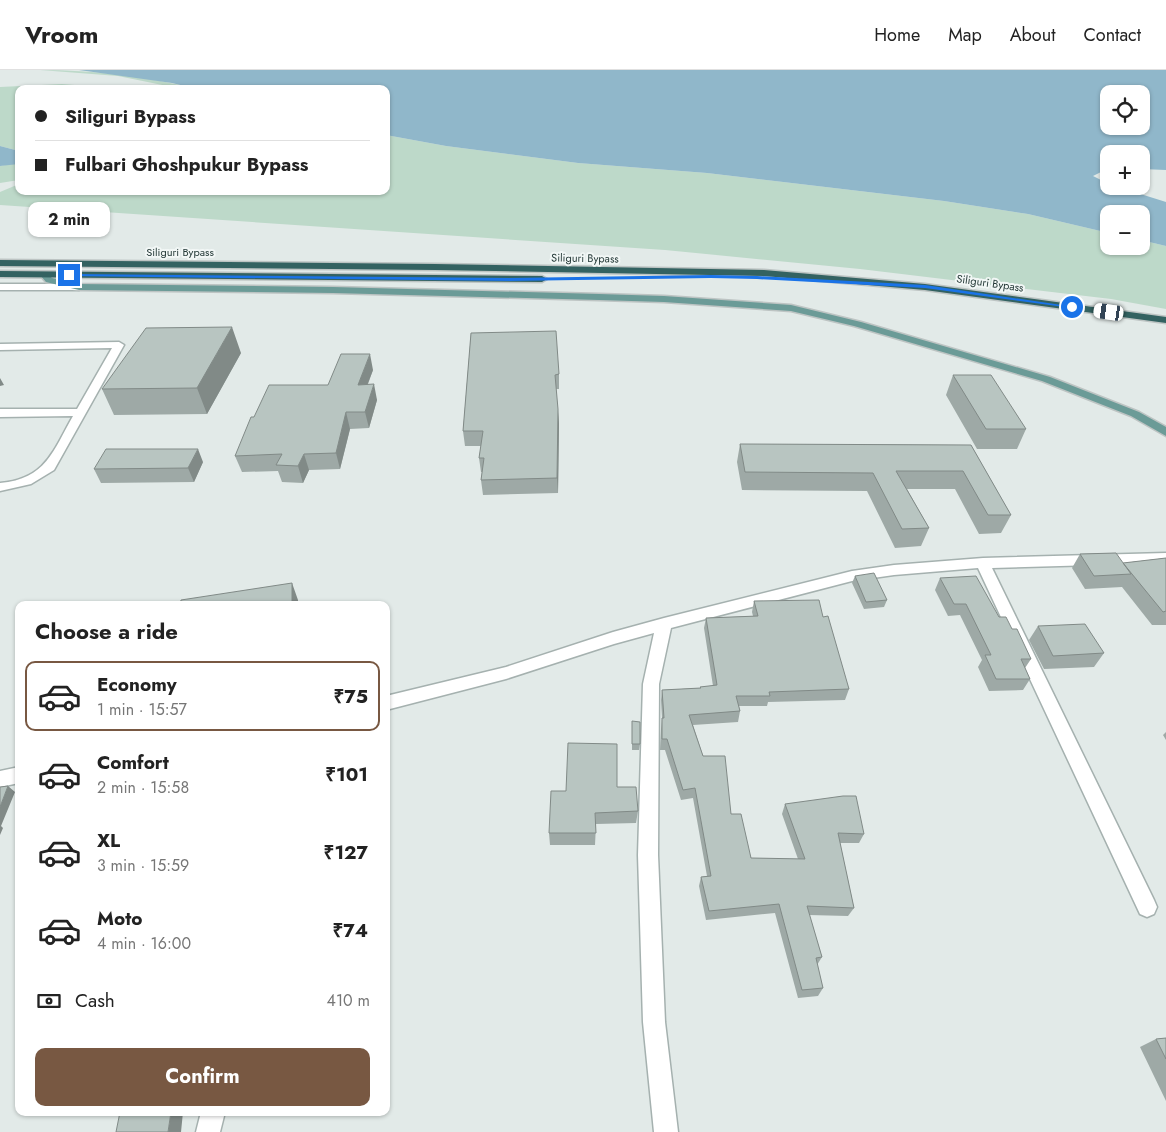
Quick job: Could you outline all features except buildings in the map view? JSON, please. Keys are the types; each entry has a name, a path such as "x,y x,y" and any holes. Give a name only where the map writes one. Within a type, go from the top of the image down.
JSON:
{"highway":[{"name":"Siliguri Bypass","path":"0,263 426,266 754,273 943,289 1166,320"},
{"path":"0,274 555,280 711,276 873,283"}],"main road":[{"path":"45,275 49,280 79,287 333,290 608,297 684,300 791,308 857,324 1046,379 1135,414 1166,432"}],"street":[{"path":"0,287 79,287"},
{"path":"0,347 119,345 50,467 38,477 23,484 0,487"},
{"path":"0,413 81,412"},
{"path":"390,702 506,673 613,638 664,624 852,576 894,570 983,563 1166,558"},
{"path":"983,563 1147,907"},
{"path":"664,624 651,684 648,855 654,1022 666,1132"},
{"path":"0,779 15,776"},
{"path":"208,1132 212,1116"}],"green space":[{"path":"40,70 80,71 119,75 178,85 162,85 118,76"},
{"path":"62,84 75,85 41,85"},
{"path":"15,86 15,150 0,146 0,87"},
{"path":"390,136 446,146 578,163 707,173 944,201 1028,214 1100,231 1100,255 1150,255 1150,242 1166,246 1166,309 1111,299 860,269 665,250 0,205 0,192 15,186 15,195 390,195"},
{"path":"15,164 15,181 0,183 0,166"}],"water":[{"path":"79,70 1166,70 1166,170 1150,169 1150,145 1100,145 1100,172 1093,176 1100,180 1100,195 1144,195 1166,202 1166,246 1150,242 1150,205 1100,205 1100,231 1028,214 944,201 707,173 578,163 446,146 390,136 390,85 180,85"},
{"path":"0,146 15,150 15,164 0,166"}],"route":[{"path":"69,275 578,280 711,276 925,287 1072,307"}]}
